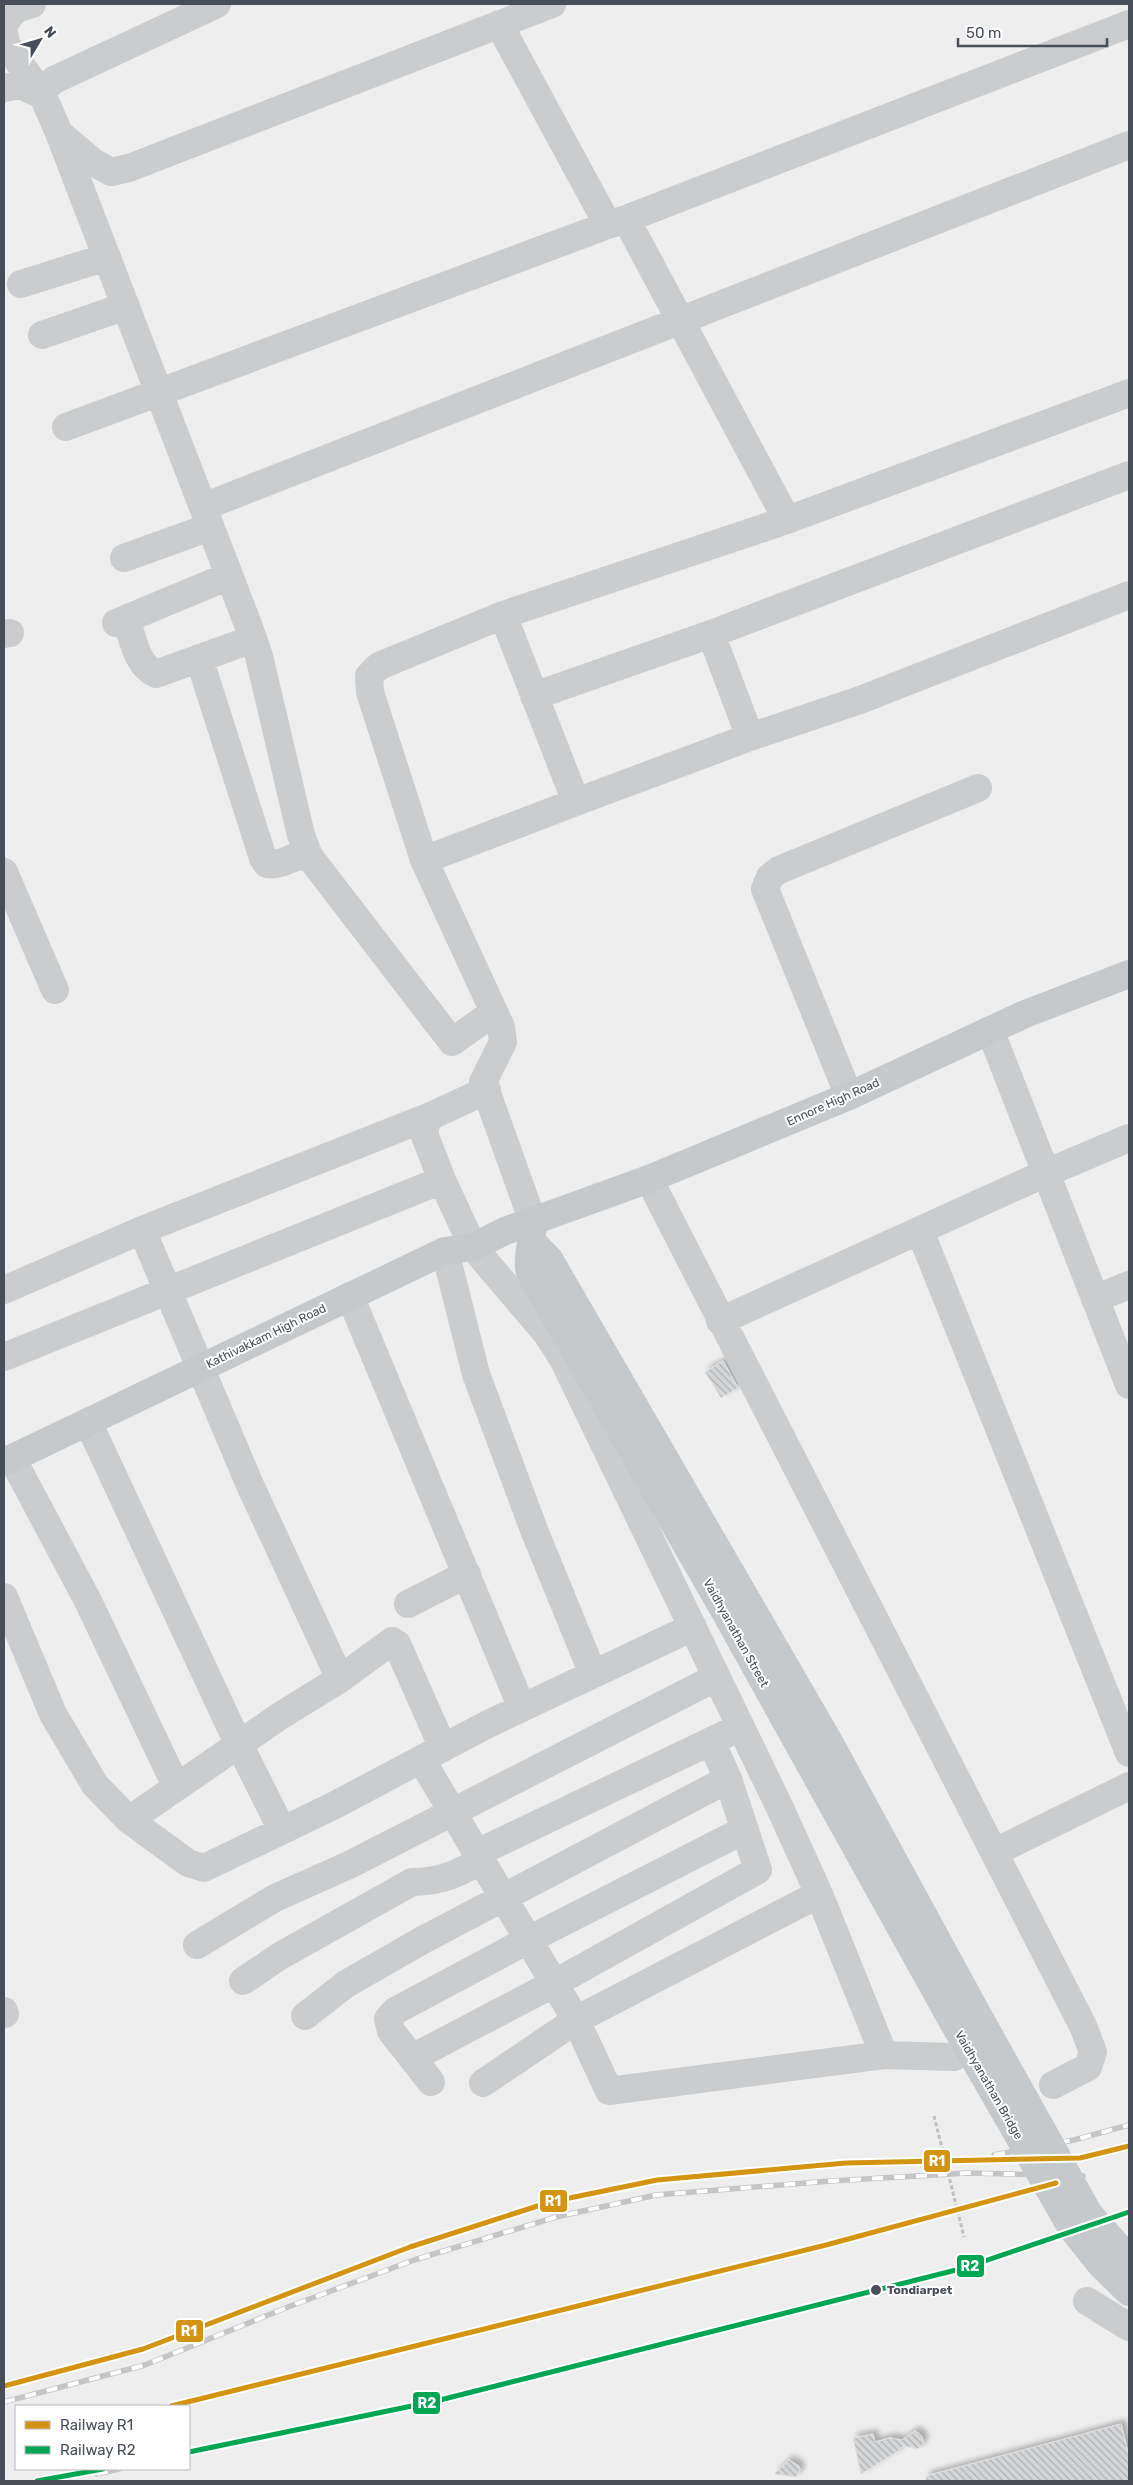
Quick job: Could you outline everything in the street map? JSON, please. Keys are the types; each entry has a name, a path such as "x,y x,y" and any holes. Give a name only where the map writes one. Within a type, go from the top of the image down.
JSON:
{"main road":[{"name":"Ennore High Road","path":"533,1232 649,1179 849,1096 1025,1014 1129,974"},
{"name":"Kathivakkam High Road","path":"8,1460 445,1250 474,1247 505,1231 533,1232"},
{"name":"Vaidhyanathan Street","path":"533,1232 528,1261 530,1273 724,1610 964,2016"},
{"name":"Vaidhyanathan Bridge","path":"964,2016 1089,2214 1129,2258"},
{"name":"Vaidhyanathan Bridge","path":"964,2016 1071,2227 1102,2266 1129,2292"}],"street":[{"path":"4,24 14,10 32,4"},
{"path":"43,96 45,88 54,80 217,4"},
{"path":"59,133 93,162 111,172 129,168 552,4"},
{"path":"499,24 617,222 679,320 786,520"},
{"path":"66,427 617,222 1129,24"},
{"path":"4,32 6,44 43,96 59,133 253,639 301,835 309,856 452,1042 494,1012"},
{"path":"4,88 21,84 43,96"},
{"path":"124,558 207,517 679,320 1129,145"},
{"path":"21,284 107,257"},
{"path":"42,335 126,306"},
{"path":"533,1232 483,1082 503,1042 501,1028 424,860 370,692 369,676 379,666 503,615 786,520 1129,393"},
{"path":"534,696 711,634 1129,475"},
{"path":"229,576 121,621 141,661 147,670 156,674 253,639"},
{"path":"424,860 750,737 860,700 1129,595"},
{"path":"503,615 576,802"},
{"path":"711,634 750,737"},
{"path":"199,658 263,858 267,864 274,865 301,854 309,856"},
{"path":"849,1096 765,889 770,877 779,870 978,788"},
{"path":"4,872 55,990"},
{"path":"990,1030 1129,1385"},
{"path":"4,1290 142,1230 433,1115 487,1090"},
{"path":"433,1115 425,1124 425,1136 442,1180 474,1247 547,1334 563,1359 718,1677 819,1894 884,2055"},
{"path":"720,1322 1129,1138"},
{"path":"649,1179 720,1322 995,1852 1083,2026 1092,2052 1088,2067 1053,2085"},
{"path":"4,1357 442,1180"},
{"path":"142,1230 202,1367 250,1485 340,1679"},
{"path":"920,1231 1129,1754"},
{"path":"445,1250 476,1374 534,1530 594,1674"},
{"path":"1095,1299 1129,1285"},
{"path":"350,1296 522,1708"},
{"path":"88,1422 239,1744 282,1830"},
{"path":"8,1460 88,1601 176,1786"},
{"path":"408,1604 466,1574"},
{"path":"4,1597 53,1714 95,1785 129,1820 188,1863 204,1868 522,1708 693,1627"},
{"path":"129,1820 176,1786 340,1679 392,1641 397,1644 452,1812 576,2020 610,2091 884,2055 954,2058"},
{"path":"197,1945 276,1898 349,1865 718,1677"},
{"path":"243,1981 280,1956 412,1882 426,1882 452,1877 479,1856 741,1726"},
{"path":"412,2058 555,1983 758,1870 728,1779 712,1741"},
{"path":"305,2016 346,1984 503,1897 728,1779"},
{"path":"995,1852 1129,1786"},
{"path":"431,2082 390,2031 388,2019 406,2004 744,1830"},
{"path":"483,2083 576,2020 819,1894"},
{"path":"1129,2286 1087,2301 1129,2327"}],"path":[{"path":"934,2116 964,2237"}],"building":[{"path":"723,1361 738,1388 721,1398 705,1372"},
{"path":"1121,2424 1129,2457 1129,2481 926,2481 926,2476"},
{"path":"915,2431 921,2435 923,2440 923,2444 918,2449 903,2446 897,2452 861,2474 853,2438 873,2434 875,2442 890,2438 902,2440"},
{"path":"789,2460 799,2466 800,2470 796,2477 774,2474"}],"railway":[{"path":"994,2155 1074,2140 1129,2125"},
{"path":"4,2386 143,2349 410,2247 550,2202 657,2180 846,2163 1080,2158 1129,2146"},
{"path":"4,2402 145,2365 288,2307 414,2260 556,2217 656,2195 831,2181 968,2173 1083,2176"},
{"path":"190,2452 436,2401 964,2268 1129,2212"},
{"path":"37,2481 98,2470"},
{"path":"97,2474 115,2470"}],"rail line":[{"name":"R1","path":"4,2386 143,2349 410,2247 550,2202 657,2180 846,2163 1080,2158 1129,2146"},
{"name":"R1","path":"175,2405 826,2245 1056,2183"},
{"name":"R2","path":"190,2452 436,2401 964,2268 1129,2212"},
{"name":"R2","path":"37,2481 98,2470"}],"place":[{"name":"Tondiarpet","path":"876,2290"}]}
